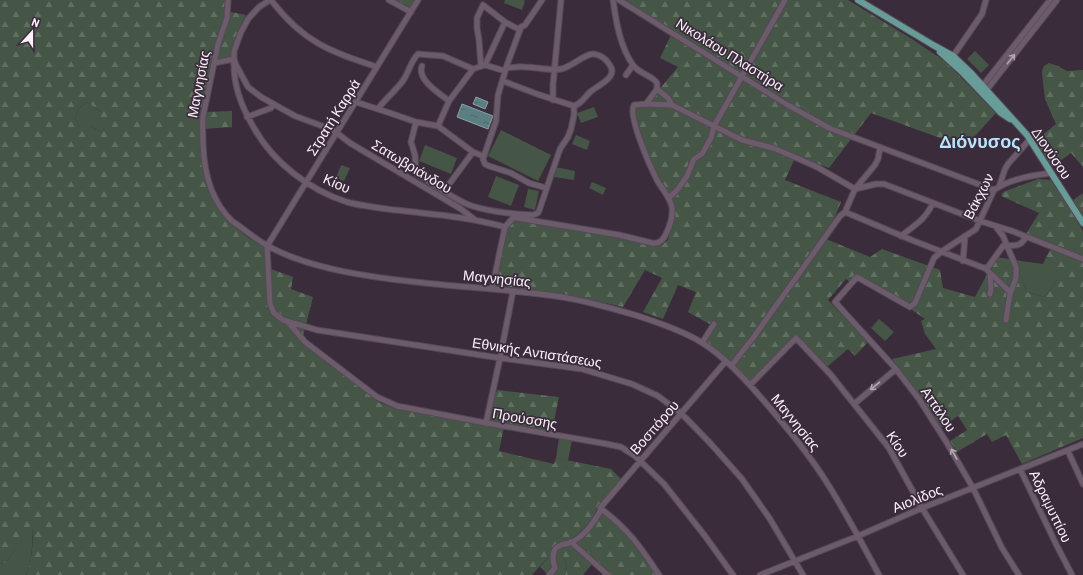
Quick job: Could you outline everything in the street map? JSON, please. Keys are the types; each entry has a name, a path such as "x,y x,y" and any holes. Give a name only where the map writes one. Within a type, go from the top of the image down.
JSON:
{"main road":[{"name":"Διονύσου","path":"858,0 952,58 983,90 1001,113 1015,122 1030,139 1082,220"}],"street":[{"name":"Μαγνησίας","path":"228,0 227,18 218,44 203,121 206,174 215,198 227,216 267,246 299,259 349,272 408,282 513,291 558,297 606,306 672,328 702,342 726,361 750,385 805,451 828,485 879,575"},
{"path":"271,0 289,22 308,38 337,54 377,67"},
{"name":"Κίου","path":"271,0 259,7 248,19 234,51 234,73 236,87 247,117 269,150 287,168 307,182 338,198 357,204 475,219 505,227"},
{"path":"388,0 411,12"},
{"name":"Στρατή Καρρά","path":"267,246 418,0"},
{"path":"542,0 529,20 520,30 498,95 497,116 494,130 483,156 484,162 489,166 511,173 519,179 529,183 546,188"},
{"path":"553,100 561,0"},
{"path":"613,0 620,35 633,65 639,71 656,81 657,89 646,104"},
{"name":"Νικολάου Πλαστήρα","path":"619,0 786,104 829,128 994,190"},
{"path":"669,198 678,189 687,176 694,159 702,154 711,138 714,126 785,0"},
{"path":"952,58 982,14 986,0"},
{"path":"983,90 1050,0"},
{"path":"983,90 1057,0"},
{"path":"483,66 476,28 477,18 483,5 505,22 520,30"},
{"path":"483,66 505,22"},
{"path":"378,109 402,82 412,61 418,54 443,56 473,69"},
{"path":"438,126 449,101 473,69 483,66 506,70 522,67 561,69 571,65 587,55 592,54 602,56 611,66 612,72 610,78 589,93 578,105 574,106 553,100 503,81"},
{"path":"214,63 234,59"},
{"name":"Σατωβριάνδου","path":"234,59 248,86 256,94 273,105 300,118 329,128 350,143 461,209 475,219"},
{"path":"626,75 633,65"},
{"path":"422,66 420,70 422,78 449,101"},
{"path":"657,89 668,98 672,105"},
{"path":"356,102 416,122 438,126 472,152 483,156"},
{"path":"492,289 505,227 510,221 517,218 597,231 656,243 664,239 671,220 672,206 647,160 633,119 633,106 635,104 672,105 742,140 773,148 817,167 855,190 876,184 884,184 1083,259"},
{"path":"247,117 271,108 273,105"},
{"path":"416,122 411,142 415,155 416,173 464,202 485,209 533,215 539,211 560,149 568,137 574,115 574,106"},
{"name":"Βάκχων","path":"859,278 910,307 912,306 915,303 934,258 976,229 994,190 999,186 1008,164 1030,139"},
{"path":"731,366 753,338 840,216 845,212 855,190 875,165 880,148"},
{"path":"444,190 472,152"},
{"path":"999,186 1024,177 1052,173"},
{"path":"902,236 922,221 933,203"},
{"path":"845,212 963,261 986,268 1010,292"},
{"path":"995,226 1003,236 1016,267 1016,278 1010,292 1006,320"},
{"path":"963,261 965,236"},
{"path":"986,268 988,268 1002,246 1018,245 1022,243 1026,237"},
{"name":"Εθνικής Αντιστάσεως","path":"267,246 270,304 274,312 286,321 317,330 582,369 605,375 658,396 682,414 742,478 770,519 803,575"},
{"path":"990,273 990,294"},
{"name":"Αττάλου","path":"859,278 856,278 835,302 896,369 919,399 973,488 1002,548 1019,575"},
{"path":"486,423 513,291"},
{"name":"Προύσσης","path":"286,321 310,346 382,400 397,406 616,446 626,450 641,461 668,490 705,536 733,575"},
{"path":"702,342 714,324"},
{"name":"Κίου","path":"750,385 796,338 831,375 889,448 922,508 963,575"},
{"name":"Βοσπόρου","path":"549,575 555,568 553,558 555,550 560,545 571,542 595,521 600,509 726,361"},
{"path":"854,404 896,369"},
{"name":"Αιολίδος","path":"760,575 858,536 922,508 1083,444"},
{"path":"1068,451 1083,484"},
{"name":"Αδραμυττίου","path":"1020,469 1072,575"},
{"path":"600,509 629,533 659,575"},
{"path":"571,542 608,575"}],"green space":[{"path":"0,0 226,0 226,11 246,15 236,35 231,57 212,61 203,112 232,111 232,127 203,129 204,171 229,221 247,237 267,249 271,269 293,277 291,289 313,297 301,341 380,403 397,409 487,426 496,392 498,390 559,397 552,431 505,423 499,451 554,464 556,458 611,469 622,480 597,509 593,518 586,526 577,535 570,539 576,550 592,564 583,575 565,575 567,566 563,556 549,556 532,575 26,575 31,559 33,528 5,563 0,564","holes":["87,102 101,112 101,132 92,127 79,127 75,118 79,108"]},
{"path":"395,0 416,0 411,8"},
{"path":"505,0 525,1 522,10 504,3"},
{"path":"623,0 848,0 912,39 946,62 996,113 965,147 871,113 829,168 796,156 785,180 841,202 826,239 870,257 882,249 940,270 943,288 975,297 996,257 1015,260 1027,292 1045,297 1057,280 1057,265 1046,257 1051,248 1026,234 1039,213 1001,196 1003,192 1038,179 1053,180 1083,231 1083,438 1022,464 1006,435 992,442 987,434 957,452 950,441 967,430 958,416 941,428 923,399 892,359 936,349 925,334 921,321 925,319 905,305 858,278 853,284 846,279 828,300 868,342 855,356 848,349 827,367 796,335 750,382 706,342 715,327 688,312 696,292 678,285 663,319 643,312 662,278 645,270 623,307 587,299 494,287 506,231 514,219 654,245 662,245 668,240 674,211 672,200 653,169 633,112 634,106 646,105 678,67 660,58 673,31"},
{"path":"975,51 989,65 981,73 967,59"},
{"path":"1049,63 1067,71 1083,70 1083,167 1071,153 1052,167 1035,141 1056,124 1045,99 1043,83 1042,71 1044,66"},
{"path":"87,102 101,112 101,132 92,127 79,127 75,118 79,108"},
{"path":"594,107 598,117 581,123 577,113"},
{"path":"501,130 551,155 538,181 488,156"},
{"path":"576,135 590,141 587,150 572,144"},
{"path":"425,145 457,158 451,174 419,161"},
{"path":"341,165 350,168 344,181 336,178"},
{"path":"555,167 575,171 574,180 554,177"},
{"path":"496,176 519,185 511,206 488,197"},
{"path":"592,182 606,188 603,195 589,188"},
{"path":"528,189 539,191 535,210 524,207"},
{"path":"1083,193 1083,218 1073,200"},
{"path":"1046,257 1057,265 1057,280 1045,297 1027,292 1015,260 1043,264"},
{"path":"879,319 894,332 885,341 871,328"},
{"path":"559,438 572,440 568,461 556,458"},
{"path":"605,514 630,536 657,575 608,575 609,572 578,544 578,541 589,531 602,515"},
{"path":"33,527 31,558 26,575 0,575 0,564 5,563"},
{"path":"549,556 563,556 567,566 565,575 548,575 540,567"}],"water":[{"path":"476,97 488,102 485,109 473,104"},
{"path":"462,104 493,116 488,129 457,117"}],"district":[{"name":"Διόνυσος","path":"980,141"}]}
